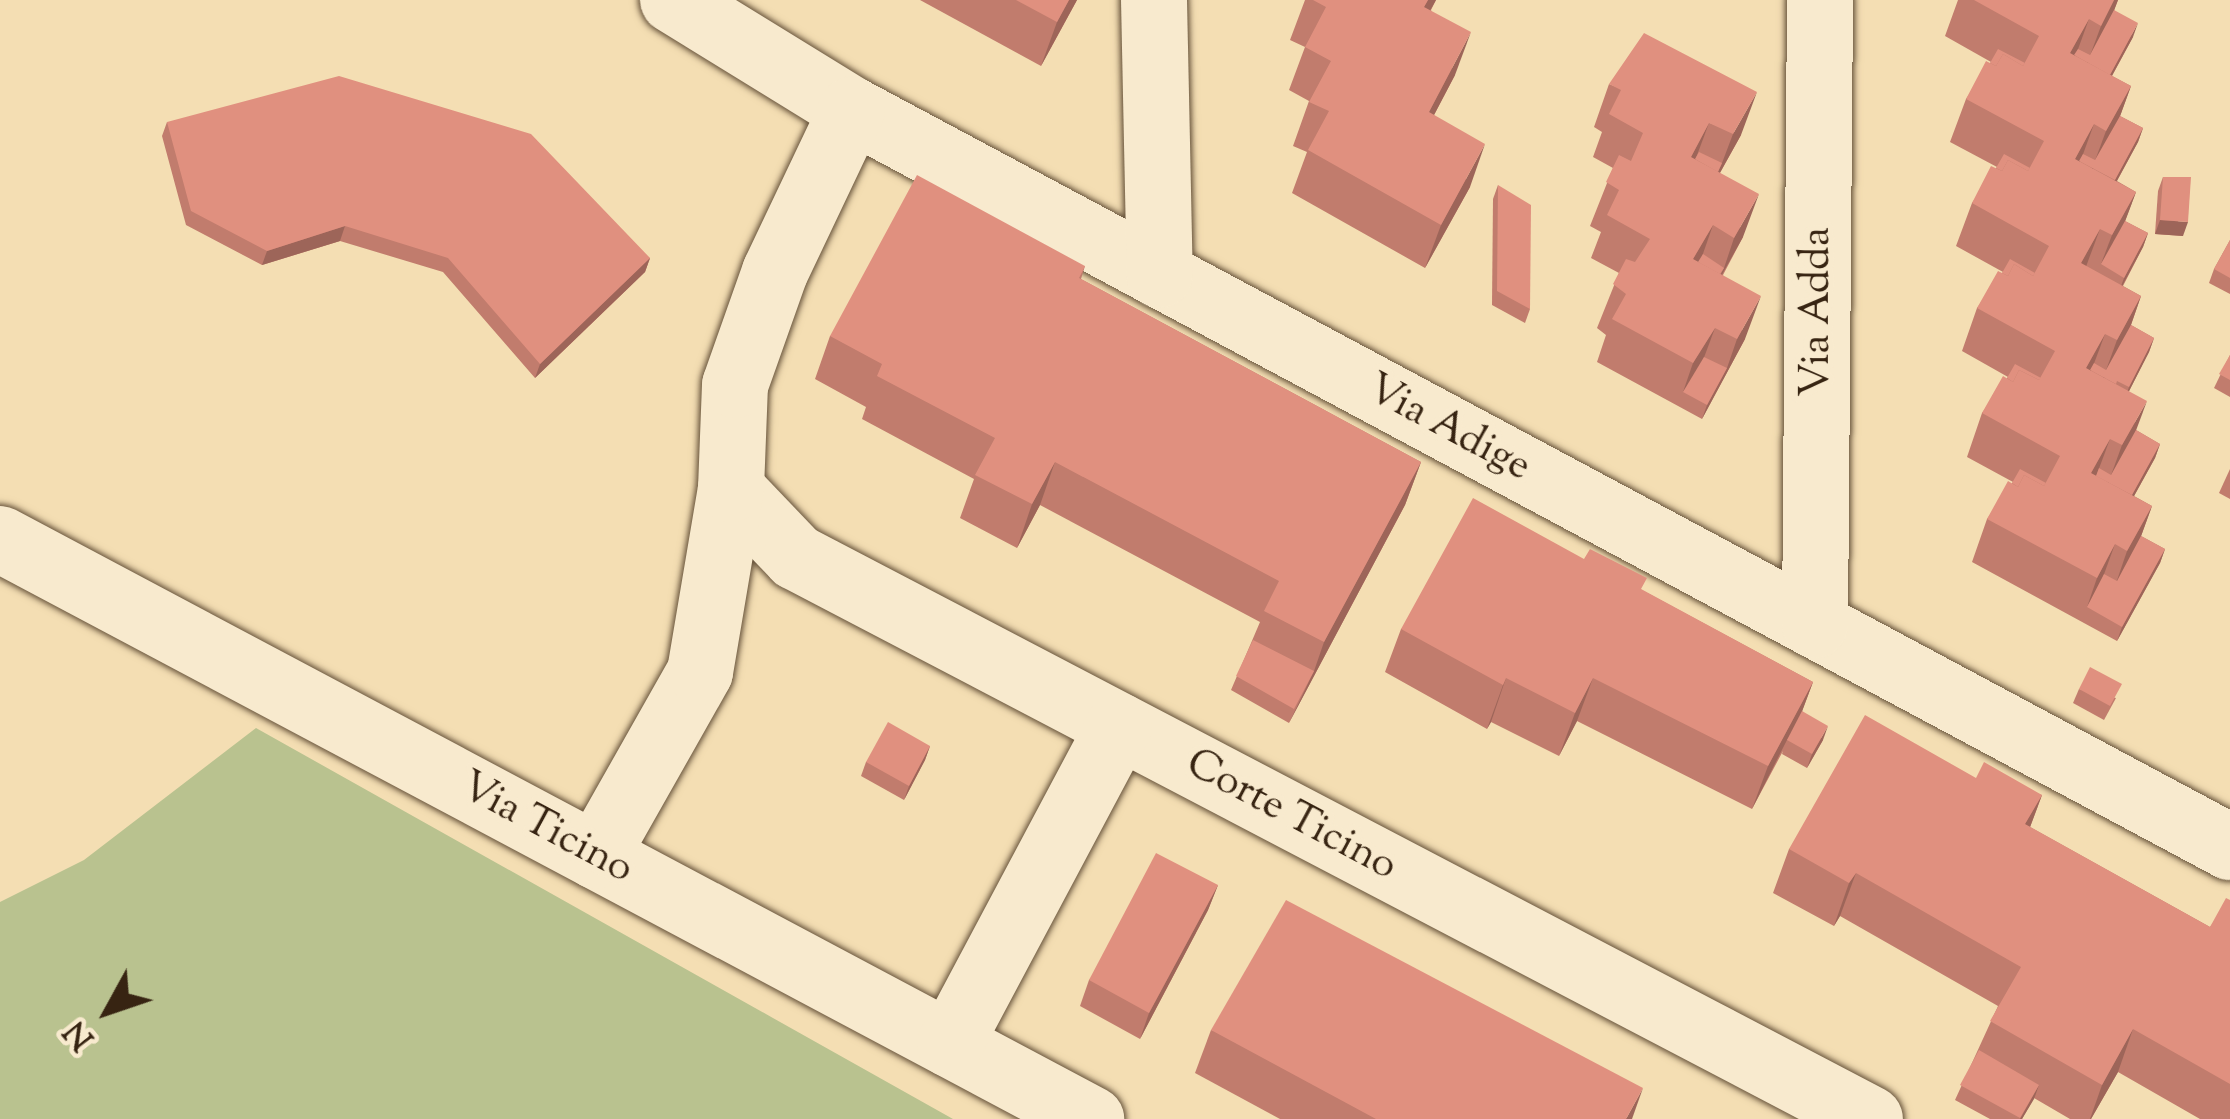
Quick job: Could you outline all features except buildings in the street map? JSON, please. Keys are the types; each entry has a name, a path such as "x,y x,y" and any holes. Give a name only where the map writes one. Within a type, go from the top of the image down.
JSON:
{"street":[{"name":"Via Adige","path":"673,0 852,110 2230,848"},
{"path":"1154,0 1160,275"},
{"name":"Via Adda","path":"1815,625 1820,0"},
{"path":"596,856 700,672 731,489 735,385 775,272 852,110"},
{"name":"Corte Ticino","path":"731,489 796,557 1870,1119"},
{"name":"Via Ticino","path":"0,539 1091,1119"},
{"path":"950,1044 1119,726"}],"green space":[{"path":"256,728 953,1119 0,1119 0,902 84,860"}]}
